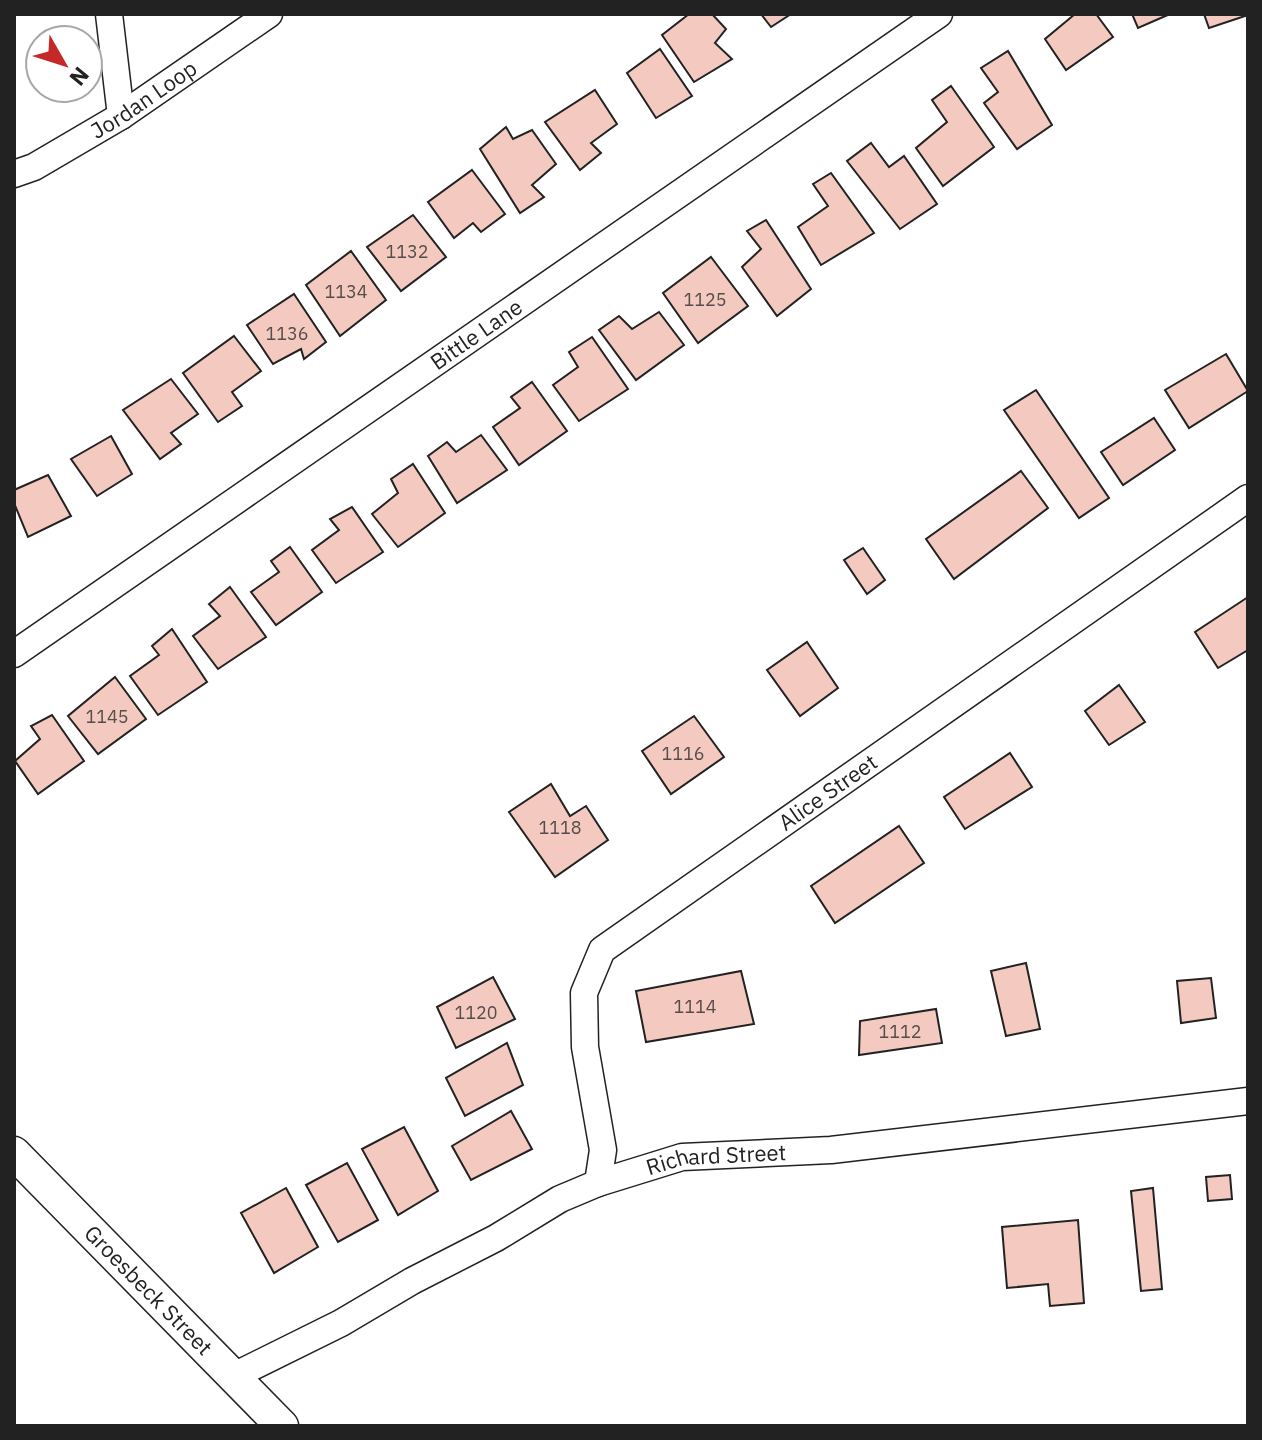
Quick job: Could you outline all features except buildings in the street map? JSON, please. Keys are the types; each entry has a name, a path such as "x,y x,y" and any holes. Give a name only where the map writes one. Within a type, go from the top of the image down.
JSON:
{"street":[{"path":"109,14 121,116"},
{"name":"Jordan Loop","path":"14,174 34,167 121,116 269,14"},
{"name":"Bittle Lane","path":"14,654 939,14"},
{"name":"Alice Street","path":"598,1183 603,1150 585,1047 584,993 602,950 1248,498"},
{"name":"Richard Street","path":"234,1376 341,1323 412,1281 496,1238 560,1199 598,1183 682,1157 831,1150 1248,1101"},
{"name":"Groesbeck Street","path":"14,1153 282,1426"}]}
